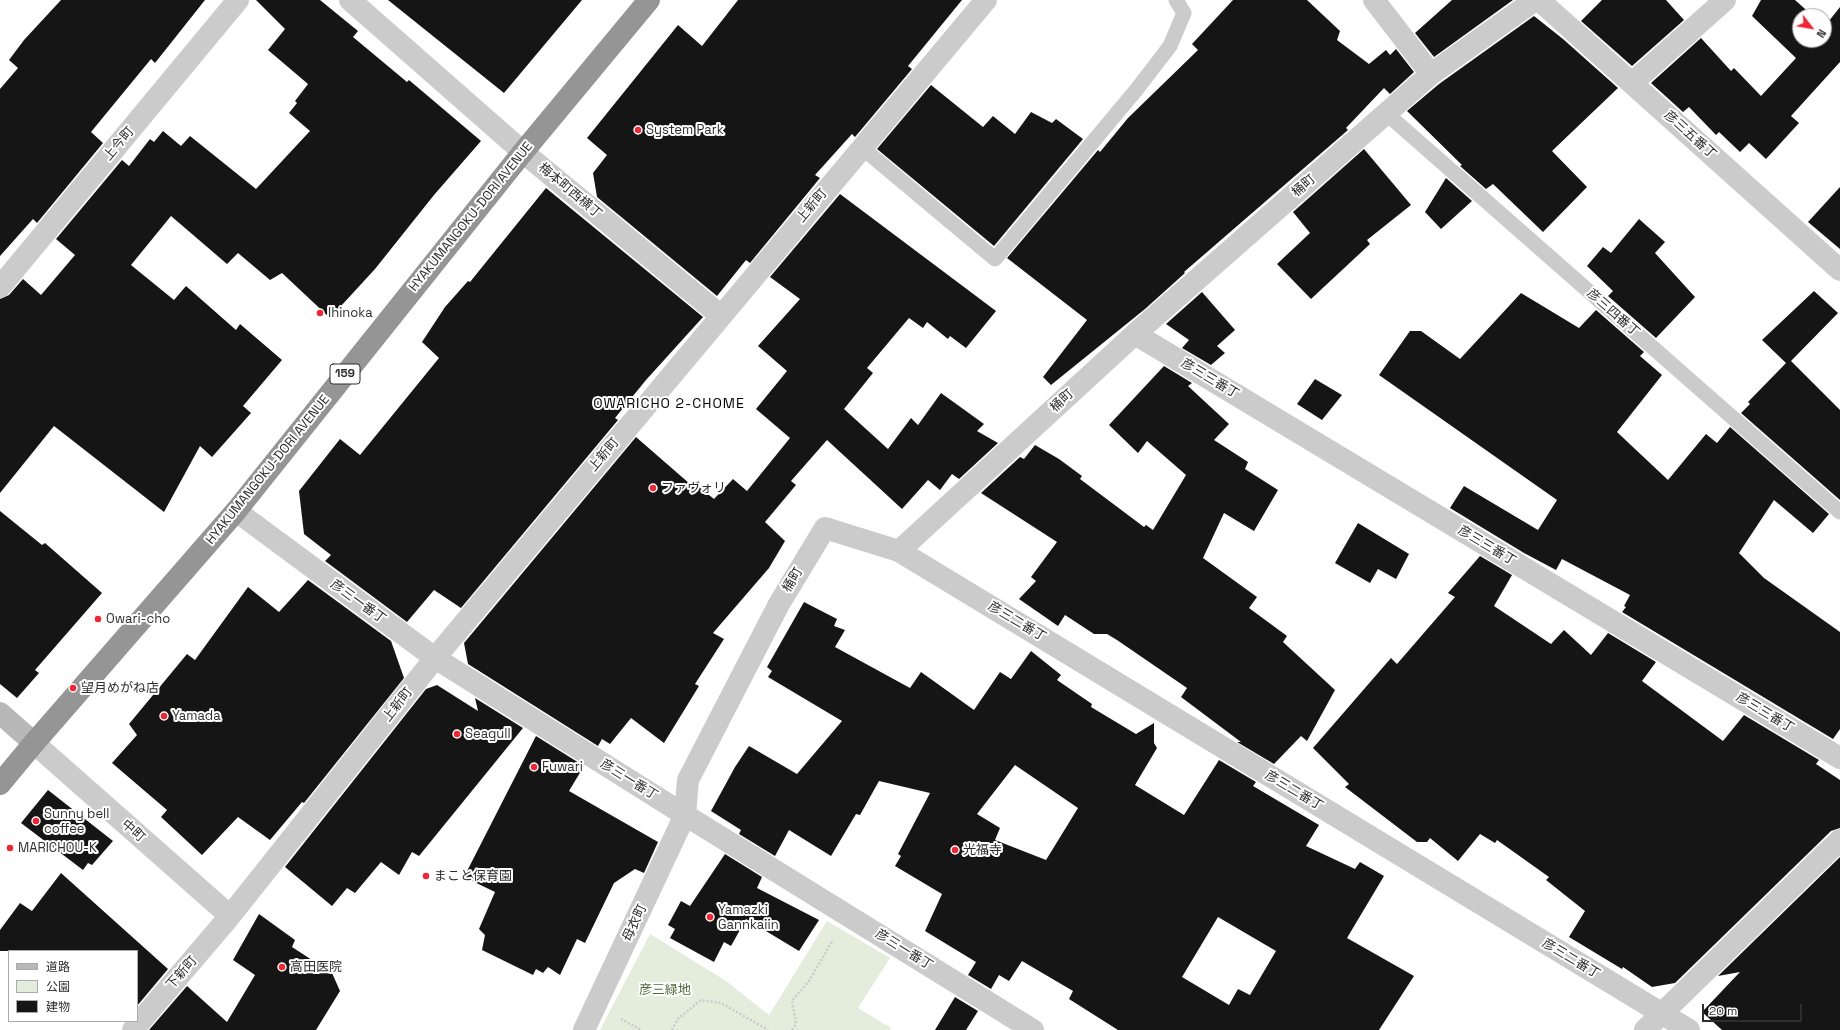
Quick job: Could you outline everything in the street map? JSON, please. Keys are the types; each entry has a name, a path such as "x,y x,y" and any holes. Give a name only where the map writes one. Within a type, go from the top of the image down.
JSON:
{"highway":[{"name":"HYAKUMANGOKU-DORI AVENUE","path":"0,784 236,511 523,152 649,0"}],"street":[{"name":"上今町","path":"0,287 238,0"},
{"name":"梅本町西横丁","path":"350,0 523,152 720,315"},
{"name":"上新町","path":"230,916 435,658 720,315 986,0"},
{"path":"1374,0 1431,74"},
{"name":"桶町","path":"685,815 688,780 779,604 825,528 899,551 1135,334 1431,74 1535,0"},
{"name":"彦三五番丁","path":"1539,0 1840,270"},
{"path":"1632,83 1725,0"},
{"name":"彦三三番丁","path":"1135,334 1840,758"},
{"name":"彦三一番丁","path":"236,511 435,658 685,815 1033,1030"},
{"name":"彦三二番丁","path":"899,551 1689,1030"},
{"name":"中町","path":"0,713 230,916"},
{"name":"母衣町","path":"584,1030 685,815"},
{"path":"1645,1030 1840,840"},
{"name":"下新町","path":"133,1030 230,916"}],"lane":[{"path":"861,147 995,259 1137,89 1170,46 1184,13 1176,0"},
{"name":"彦三四番丁","path":"1386,114 1840,512"}],"path":[{"path":"792,1030 796,1024 792,1001 809,981 848,916"},
{"path":"672,1030 678,1019 701,1000 721,1003 768,1030"}],"green space":[{"name":"彦三緑地","path":"827,921 890,958 858,1008 891,1028 890,1030 600,1030 650,934 726,981 769,1015"}],"building":[{"path":"61,0 205,0 155,63 151,59 91,132 103,143 37,223 33,219 0,256 0,89 18,68 9,60 24,40"},
{"path":"256,0 320,0 358,31 353,37 407,82 409,80 481,141 434,195 375,269 330,318 282,273 270,280 238,253 227,264 171,216 131,265 174,300 186,286 236,330 240,324 282,360 243,406 251,413 212,457 200,446 164,512 54,426 0,493 0,299 9,295 23,279 41,295 75,255 56,239 122,160 129,166 150,139 154,142 163,131 181,146 190,136 256,189 310,131 289,113 297,103 295,101 308,84 268,50 285,29"},
{"path":"388,0 582,0 504,93"},
{"path":"738,0 962,0 908,66 912,69 855,137 852,134 815,175 820,178 750,263 746,260 717,296 597,197 593,173 607,155 587,138 678,25 702,46"},
{"path":"1233,0 1307,0 1340,31 1337,40 1369,64 1386,50 1390,55 1396,49 1414,72 1390,94 1384,88 1346,128 1348,130 1184,272 1185,273 1145,309 1051,385 1043,377 1087,320 1007,258 1098,150 1100,152 1128,118 1198,50 1192,44"},
{"path":"1452,0 1513,0 1434,57 1415,33"},
{"path":"1602,0 1666,0 1684,20 1632,66 1581,21"},
{"path":"1761,0 1795,0 1804,8 1792,8 1792,48 1832,48 1832,17 1840,7 1840,62 1791,116 1799,123 1766,159 1749,143 1740,152 1719,132 1716,135 1689,107 1683,112 1651,83 1701,38 1731,71 1734,68 1761,96 1796,58 1752,16"},
{"path":"1534,16 1563,39 1618,88 1552,151 1587,187 1543,232 1493,184 1486,189 1460,166 1462,165 1407,111 1439,84"},
{"path":"931,85 983,127 993,116 1015,134 1031,112 1052,123 1056,119 1083,139 994,246 877,149"},
{"path":"1364,149 1411,205 1367,240 1370,244 1311,299 1277,264 1310,233 1293,212"},
{"path":"1446,178 1472,201 1441,229 1425,212"},
{"path":"1840,187 1840,249 1808,222"},
{"path":"546,188 703,317 646,380 615,418 618,420 461,608 434,590 407,622 325,561 331,555 304,534 299,491 340,439 360,455 439,358 422,342 445,307 468,281 470,282"},
{"path":"840,194 996,311 966,348 950,336 948,339 927,322 923,328 909,318 867,368 873,373 844,409 888,449 911,418 918,425 941,393 984,424 977,431 998,443 959,479 952,474 940,490 928,480 902,509 827,440 791,481 796,485 765,522 785,541 769,568 713,633 724,639 695,684 699,686 664,743 631,718 610,744 602,739 598,746 468,664 464,643 636,437 690,484 694,483 714,499 733,479 747,491 790,438 756,409 787,371 758,346 800,299 770,277"},
{"path":"1639,219 1665,242 1655,253 1695,297 1656,338 1608,296 1613,291 1587,266 1603,247 1611,253"},
{"path":"1814,291 1838,313 1791,361 1840,410 1840,500 1741,413 1750,404 1748,402 1786,363 1762,340"},
{"path":"1202,292 1235,330 1217,346 1225,353 1211,365 1182,348 1189,340 1166,324"},
{"path":"1521,293 1579,328 1596,310 1644,352 1640,356 1662,375 1617,432 1668,480 1706,434 1717,443 1730,427 1829,514 1813,533 1774,500 1739,553 1764,578 1840,632 1840,729 1833,739 1622,612 1626,607 1624,606 1630,595 1562,559 1556,570 1524,553 1450,508 1464,486 1538,530 1557,500 1379,375 1410,331 1421,331 1460,359"},
{"path":"1164,366 1192,383 1188,386 1229,424 1214,440 1248,462 1245,469 1278,490 1254,531 1224,513 1203,558 1257,597 1249,608 1287,636 1283,642 1335,690 1307,741 1301,736 1274,764 1237,742 1241,742 1181,697 1187,688 1117,640 1107,634 1094,634 1065,615 1058,626 1019,599 1036,581 1031,577 1057,542 981,493 1020,457 1024,459 1035,445 1059,459 1082,476 1080,479 1144,527 1146,525 1153,530 1186,475 1147,441 1138,453 1109,425"},
{"path":"1315,379 1342,395 1322,420 1297,404"},
{"path":"0,511 42,545 45,543 102,593 35,670 39,673 17,698 0,684"},
{"path":"1358,523 1409,554 1396,579 1378,569 1370,583 1335,563"},
{"path":"1480,556 1512,575 1494,606 1551,644 1564,630 1591,655 1608,633 1656,662 1642,681 1723,741 1744,715 1819,760 1816,764 1840,780 1840,828 1831,831 1675,983 1652,987 1623,967 1622,969 1569,937 1585,911 1546,880 1549,877 1497,840 1495,843 1480,834 1458,861 1430,838 1427,842 1417,842 1345,787 1349,784 1313,748 1391,658 1397,664 1455,597 1448,593"},
{"path":"308,580 391,641 404,678 304,803 302,802 270,840 238,817 202,855 161,817 167,810 112,763 137,735 129,724 187,654 195,660 248,587 279,612"},
{"path":"804,602 837,619 834,626 845,630 835,647 910,688 921,672 974,710 1000,672 1011,679 1031,651 1061,675 1057,680 1092,704 1091,707 1136,734 1154,723 1154,743 1157,748 1135,785 1184,815 1219,760 1256,782 1253,786 1319,825 1306,846 1355,869 1360,862 1384,876 1347,938 1414,976 1379,1030 1118,1030 1069,999 1073,991 1022,961 1009,981 999,975 991,989 968,975 976,962 925,931 942,894 895,866 901,856 898,854 930,793 879,781 860,815 856,814 831,856 789,830 775,856 739,834 741,830 711,811 735,767 749,746 797,774 842,721 768,677 772,671 767,667","holes":["1015,765 1078,808 1046,860 995,840 1000,828 977,814","1218,917 1276,951 1250,995 1238,989 1229,1005 1182,977"]},
{"path":"437,685 478,711 475,698 523,728 419,856 412,852 399,875 381,862 355,893 347,888 332,906 285,867 426,689"},
{"path":"536,736 584,766 569,791 658,842 644,873 635,869 614,883 585,943 577,939 560,975 548,967 543,973 536,969 533,975 482,950 485,935 479,929 495,892 464,877"},
{"path":"48,790 113,841 92,865 88,863 83,870 21,823"},
{"path":"725,854 762,877 757,888 819,920 799,951 746,919 731,946 724,942 714,962 670,938 675,929 668,925 681,901 690,906"},
{"path":"1840,857 1840,1030 1722,1030 1702,1012 1740,972 1718,976"},
{"path":"61,873 168,969 138,1005 138,950 0,951 0,930 20,903 32,911"},
{"name":"高田医院","path":"259,914 295,940 292,947 332,973 340,991 316,1030 149,1030 187,986 227,1022 255,975 233,960"},
{"path":"955,997 978,1011 966,1030 935,1030"}],"place":[{"name":"System Park","path":"638,130"},
{"name":"Ihinoka","path":"320,313"},
{"name":"ファヴォリ","path":"653,488"},
{"name":"Owari-cho","path":"98,619"},
{"name":"望月めがね店","path":"73,688"},
{"name":"Yamada","path":"164,716"},
{"name":"Seagull","path":"457,734"},
{"name":"Fuwari","path":"534,767"},
{"name":"Sunny bell coffee","path":"36,821"},
{"name":"MARICHOU-K","path":"10,848"},
{"name":"光福寺","path":"955,850"},
{"name":"まこと保育園","path":"426,876"},
{"name":"Yamazki Gannkaiin","path":"710,917"},
{"name":"高田医院","path":"282,967"}],"district":[{"name":"OWARICHO 2-CHOME","path":"669,404"}]}
